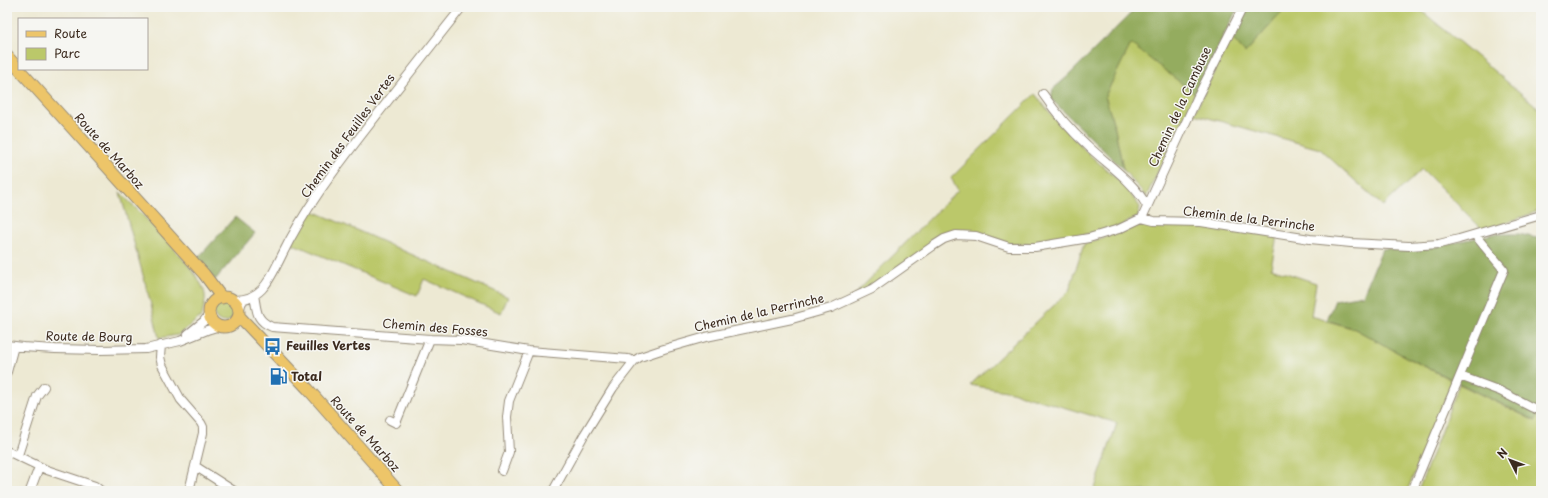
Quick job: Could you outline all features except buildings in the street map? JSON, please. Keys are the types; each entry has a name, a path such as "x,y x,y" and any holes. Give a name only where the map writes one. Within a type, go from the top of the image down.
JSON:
{"main road":[{"name":"Route de Marboz","path":"7,56 18,68"},
{"name":"Route de Marboz","path":"20,70 193,263 215,304"},
{"path":"233,300 236,303 239,313 237,320 231,326 220,326 212,321 215,304 233,300"},
{"name":"Route de Marboz","path":"239,313 263,343 308,389 398,491"},
{"name":"Route de Marboz","path":"231,326 245,331 263,343"}],"street":[{"name":"Chemin des Feuilles Vertes","path":"245,299 261,291 268,282 294,232 330,176 462,7"},
{"name":"Chemin de la Cambuse","path":"1142,218 1198,96 1242,7"},
{"path":"1043,94 1066,124 1088,147 1132,185 1147,206"},
{"name":"Chemin de la Perrinche","path":"552,491 584,434 613,388 634,361 658,351 706,337 792,319 832,308 872,289 933,246 944,239 956,235 976,236 1010,247 1035,247 1089,238 1119,229 1142,218 1154,221 1201,222 1310,239 1381,246 1409,246 1439,244 1541,215"},
{"path":"1412,491 1504,270 1475,235"},
{"name":"Chemin des Fosses","path":"254,295 255,308 258,315 264,323 272,327 461,340 529,351 628,359 634,361"},
{"path":"233,300 245,299"},
{"path":"239,313 242,302 245,299"},
{"name":"Route de Bourg","path":"170,343 196,328 204,321 215,304"},
{"name":"Route de Bourg","path":"11,345 129,350 146,349 170,343 220,326"},
{"path":"390,420 396,423 430,339"},
{"path":"7,372 11,345"},
{"path":"162,345 160,357 162,365 181,400 202,427 203,433 189,491"},
{"path":"502,471 509,452 507,417 509,401 529,351"},
{"path":"1460,376 1500,391 1530,407 1541,411"},
{"path":"18,455 37,396 44,387"},
{"path":"7,450 38,467 95,486 101,491"},
{"path":"195,466 234,491"},
{"path":"30,491 38,467"}],"green space":[{"path":"1137,7 1238,7 1195,94 1131,44 1105,96 1115,129 1123,169 1051,99 1053,89"},
{"path":"1246,7 1285,7 1245,53 1231,37"},
{"path":"1285,7 1308,7 1318,12 1322,7 1417,7 1541,110 1541,210 1484,231 1422,169 1383,206 1320,149 1194,114 1231,37 1245,53"},
{"path":"1131,43 1195,94 1146,197 1123,169 1115,129 1105,96"},
{"path":"1035,94 1059,124 1092,157 1123,184 1140,207 1138,217 1120,226 1075,237 1030,244 1010,244 966,230 949,234 885,278 853,296 958,190 951,178"},
{"path":"120,192 168,242 202,285 205,295 205,302 202,316 178,335 159,338"},
{"path":"311,210 508,297 501,313 424,279 417,296 291,243"},
{"path":"235,217 255,233 215,280 197,259"},
{"path":"1142,224 1194,224 1277,236 1271,268 1316,283 1311,316 1355,329 1453,381 1407,491 1094,491 1117,423 1012,392 970,385 1069,291 1084,244"},
{"path":"1494,234 1519,234 1541,239 1541,407 1536,421 1406,357 1355,329 1327,320 1335,300 1363,295 1382,249 1435,247"},
{"path":"220,302 228,302 234,308 234,316 228,322 220,322 214,316 214,308"},
{"path":"1459,384 1535,421 1541,407 1541,491 1418,491"}],"place":[{"name":"Feuilles Vertes","path":"273,346"},
{"name":"Total","path":"278,377"}]}
